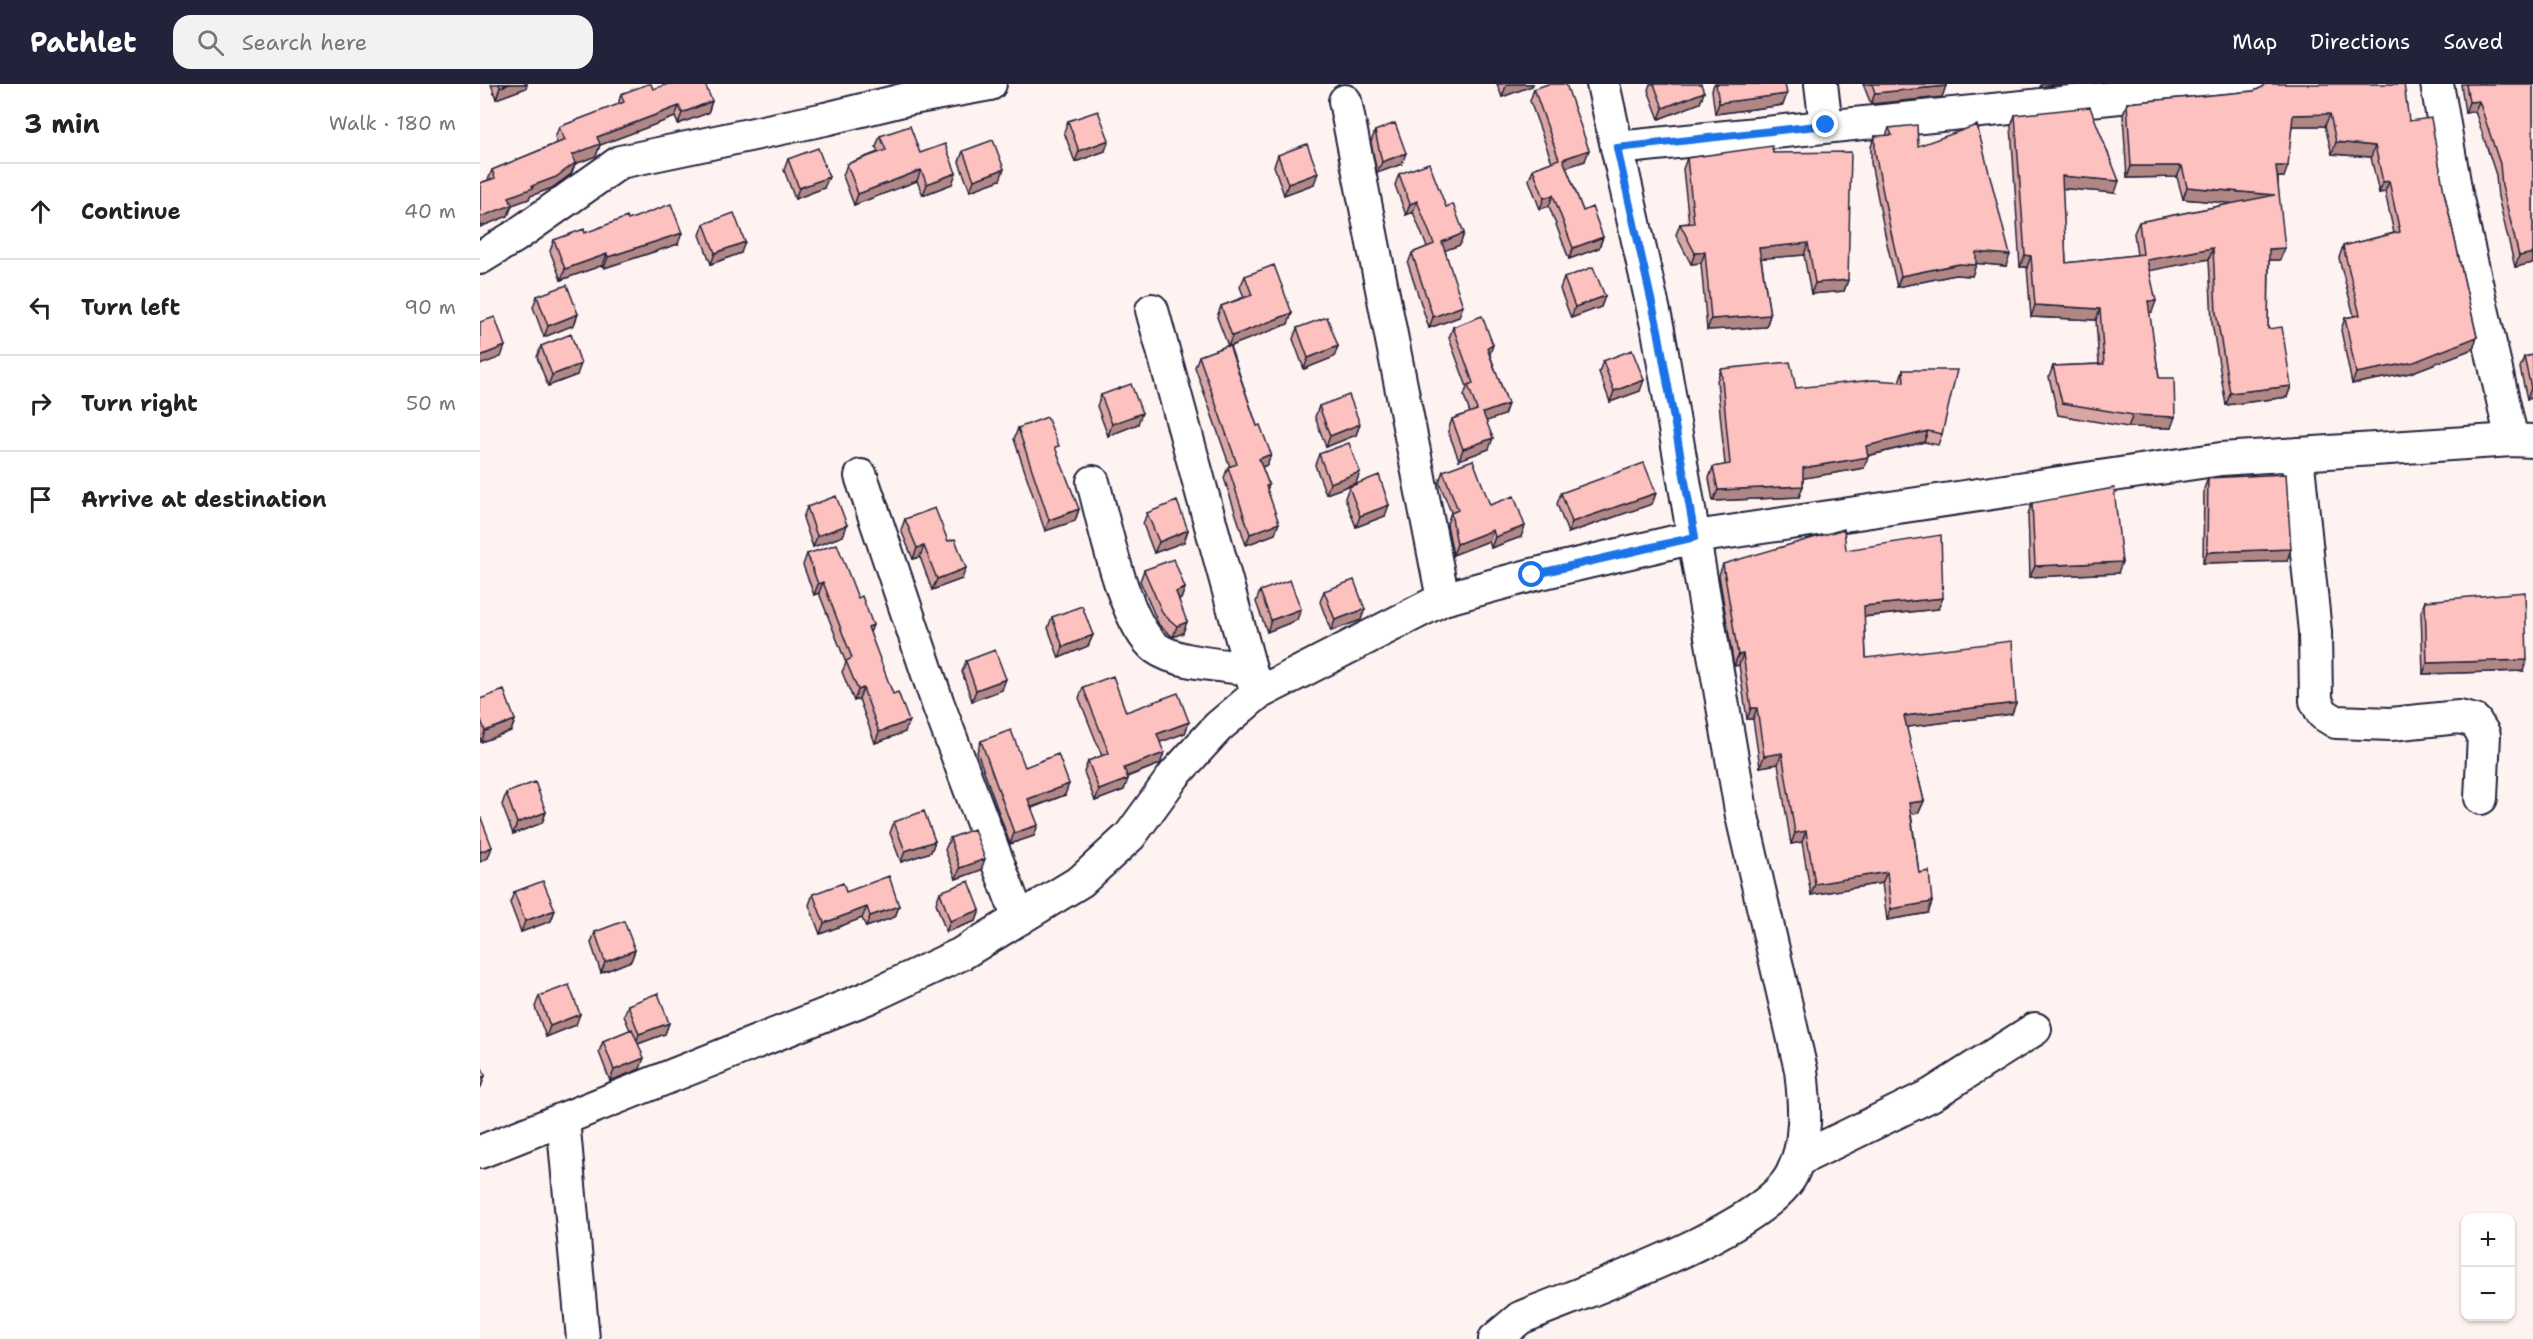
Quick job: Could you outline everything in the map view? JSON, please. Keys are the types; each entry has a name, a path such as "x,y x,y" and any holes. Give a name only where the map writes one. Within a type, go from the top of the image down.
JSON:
{"street":[{"path":"480,258 514,237 620,162 825,119 907,99 990,84"},
{"path":"1495,1339 1520,1318 1708,1239 1758,1211 1785,1186 1798,1160 1803,1125 1801,1070 1742,816 1658,330 1603,84"},
{"path":"1821,84 1826,125"},
{"path":"1617,148 2248,84"},
{"path":"480,1152 867,998 961,954 1081,881 1130,836 1175,774 1218,727 1253,681 1443,599 1532,575 1695,537 2222,459 2523,440 2457,199 2437,84"},
{"path":"1345,101 1443,599"},
{"path":"1152,310 1253,681"},
{"path":"2297,454 2315,632 2316,700 2323,714 2336,722 2391,724 2459,717 2475,721 2484,735 2481,798"},
{"path":"861,476 938,704 1019,919"},
{"path":"1093,482 1136,624 1156,648 1253,681"},
{"path":"1798,1160 1930,1095 2035,1029"},
{"path":"563,1119 583,1339"}],"building":[{"path":"651,84 653,89 668,84 705,84 712,101 682,113 679,106 597,137 600,144 572,155 575,163 556,177 509,197 512,205 480,217 480,183 495,178 492,170 565,140 559,127 624,102 621,94"},
{"path":"1548,84 1566,84 1589,150 1563,159 1583,211 1592,207 1603,237 1573,248 1553,195 1544,198 1533,169 1559,159 1534,89"},
{"path":"1654,84 1701,84 1704,92 1663,108"},
{"path":"1716,84 1785,84 1787,94 1719,103"},
{"path":"1872,84 1946,84 1946,86 1875,93"},
{"path":"2265,84 2404,84 2409,121 2431,118 2444,192 2477,337 2414,362 2356,373 2345,318 2360,315 2343,246 2400,232 2389,181 2383,182 2375,146 2336,142 2330,114 2293,115 2288,166 2276,166 2285,248 2269,249 2268,329 2282,327 2291,386 2230,393 2216,312 2213,248 2147,260 2156,301 2148,301 2159,378 2174,378 2175,417 2133,415 2062,403 2053,366 2104,364 2100,309 2035,305 2031,256 2025,255 2015,115 2090,107 2119,181 2062,176 2066,263 2143,254 2139,222 2275,195 2187,187 2182,166 2131,166 2127,103 2254,91"},
{"path":"2466,84 2533,84 2533,253 2519,256 2502,186 2500,164 2479,101 2469,102"},
{"path":"1098,111 1109,140 1079,151 1068,121"},
{"path":"1395,123 1406,153 1382,162 1375,131"},
{"path":"1917,125 1918,146 1977,125 2010,255 1976,252 1976,265 1959,264 1901,276 1875,152 1875,136 1892,135 1889,128"},
{"path":"910,126 920,153 945,144 956,173 927,184 921,170 858,194 847,164 886,150 880,136"},
{"path":"993,140 1004,169 974,180 963,151"},
{"path":"1307,144 1318,173 1288,184 1278,155"},
{"path":"1772,146 1773,153 1851,152 1848,280 1815,283 1808,243 1759,248 1770,315 1711,319 1705,252 1695,253 1680,224 1694,223 1687,158"},
{"path":"818,148 829,177 799,188 788,159"},
{"path":"1429,163 1446,207 1453,204 1464,233 1442,242 1463,306 1433,317 1412,253 1434,244 1417,201 1410,204 1399,174"},
{"path":"671,204 682,233 608,257 607,254 565,269 554,240 584,229 585,233 627,217 628,220"},
{"path":"734,213 745,242 715,253 704,224"},
{"path":"1274,265 1292,313 1232,336 1221,306 1252,295 1245,276"},
{"path":"1593,267 1605,296 1575,307 1564,278"},
{"path":"567,285 578,314 548,326 537,296"},
{"path":"1482,316 1493,345 1487,348 1508,404 1483,413 1493,438 1463,449 1452,419 1477,410 1468,385 1473,383 1453,327"},
{"path":"495,317 505,346 480,356 480,322"},
{"path":"1327,317 1338,346 1308,358 1297,328"},
{"path":"571,334 581,364 552,375 541,346"},
{"path":"1229,345 1257,426 1260,425 1271,454 1259,459 1279,523 1250,534 1228,467 1237,464 1199,356"},
{"path":"1632,350 1644,380 1614,391 1603,361"},
{"path":"2533,355 2533,388 2531,388 2524,357"},
{"path":"1790,362 1796,388 1873,380 1904,382 1903,370 1957,370 1942,434 1928,431 1866,446 1868,457 1803,468 1803,486 1718,490 1713,467 1730,464 1721,369"},
{"path":"1131,384 1142,413 1112,424 1101,395"},
{"path":"1349,395 1360,424 1330,436 1319,406"},
{"path":"1047,417 1059,446 1055,447 1079,509 1049,520 1018,428"},
{"path":"1349,443 1360,472 1330,483 1319,454"},
{"path":"1473,460 1490,505 1514,496 1525,526 1495,537 1493,530 1457,544 1451,513 1458,510 1443,471"},
{"path":"1644,463 1656,493 1572,522 1561,493"},
{"path":"2286,474 2291,549 2207,552 2208,478"},
{"path":"1379,475 1389,505 1360,516 1349,487"},
{"path":"2114,488 2122,562 2035,566 2032,503"},
{"path":"836,496 847,525 817,536 807,507"},
{"path":"1177,501 1188,530 1159,542 1147,513"},
{"path":"935,508 948,541 955,539 966,568 937,579 924,546 917,548 905,519"},
{"path":"1844,529 1846,550 1941,535 1943,598 1864,606 1866,658 2012,641 2016,703 1904,716 1924,801 1909,803 1919,873 1929,871 1932,902 1891,909 1887,872 1815,884 1806,831 1795,833 1782,753 1764,756 1757,708 1751,708 1743,654 1738,655 1723,564"},
{"path":"837,544 858,598 862,596 873,625 868,627 893,694 898,692 909,721 879,732 863,688 858,690 846,661 852,658 823,582 818,584 807,554"},
{"path":"1174,559 1185,588 1176,592 1187,622 1177,626 1163,614 1144,570"},
{"path":"1290,580 1301,609 1271,620 1260,591"},
{"path":"1354,580 1365,609 1335,620 1324,591"},
{"path":"2525,592 2527,660 2427,663 2425,601"},
{"path":"1082,606 1093,635 1063,647 1052,617"},
{"path":"995,650 1006,679 976,690 966,661"},
{"path":"1113,676 1126,712 1178,693 1189,722 1157,734 1164,753 1124,768 1128,779 1099,790 1088,761 1109,753 1083,687"},
{"path":"504,690 515,720 485,731 480,717 480,699"},
{"path":"1011,730 1025,767 1058,754 1069,784 1028,799 1038,825 1014,833 981,741"},
{"path":"535,782 546,812 517,823 506,793"},
{"path":"924,811 935,841 905,851 894,822"},
{"path":"480,818 492,847 480,852"},
{"path":"974,829 985,859 960,868 950,838"},
{"path":"889,876 899,906 870,916 867,907 824,923 813,894 843,883 846,892"},
{"path":"543,881 555,910 525,921 514,892"},
{"path":"969,881 980,910 950,921 940,892"},
{"path":"624,921 635,950 605,962 595,932"},
{"path":"569,985 580,1014 550,1026 539,996"},
{"path":"658,993 669,1023 639,1034 628,1005"},
{"path":"632,1029 644,1058 614,1070 603,1041"},
{"path":"480,1062 485,1076 480,1078"}],"route":[{"path":"1532,575 1695,537 1658,330 1617,148 1826,125"}]}
